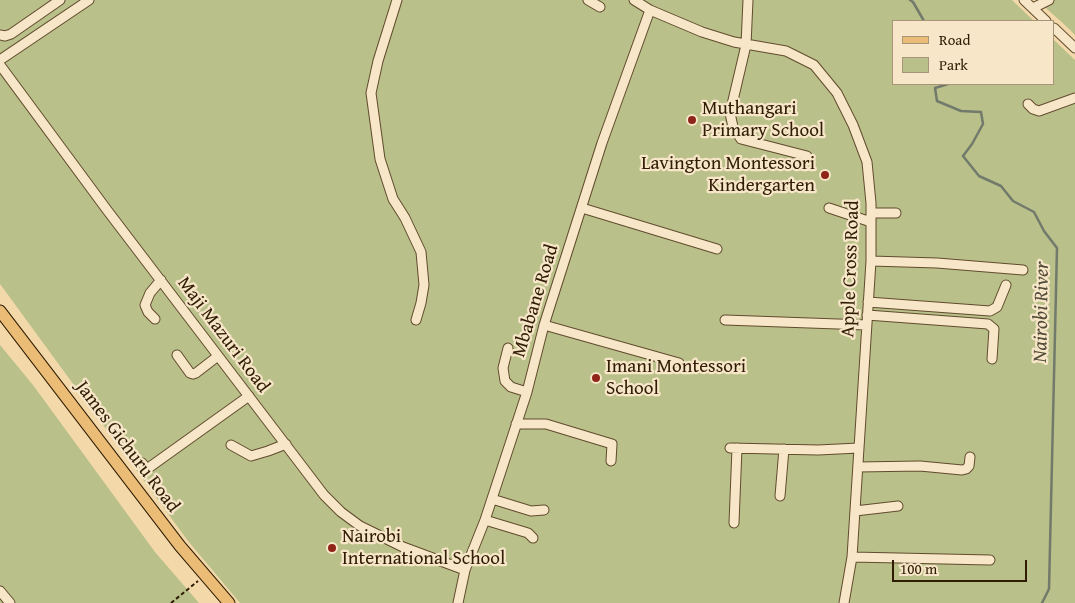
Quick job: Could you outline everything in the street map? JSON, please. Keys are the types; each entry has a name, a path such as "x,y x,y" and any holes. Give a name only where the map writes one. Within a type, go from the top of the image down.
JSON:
{"main road":[{"name":"James Gichuru Road","path":"0,311 204,575 229,603"}],"street":[{"path":"0,35 11,34 60,0"},
{"path":"0,60 89,0"},
{"path":"397,0 378,61 372,93 380,159 393,199 405,218 421,252 424,284 416,320"},
{"path":"588,0 600,6"},
{"name":"Apple Cross Road","path":"634,0 650,10 702,32 746,45 786,51 814,65 837,93 853,125 867,162 871,218 871,261 866,315 852,557 845,603"},
{"path":"748,0 746,45 730,114 733,128 741,139 808,156"},
{"path":"1024,0 1045,20"},
{"path":"1032,8 1049,0"},
{"name":"Mbabane Road","path":"458,603 465,570 485,520 527,392 544,325 623,81 650,10"},
{"path":"1055,29 1075,48"},
{"name":"Maji Mazuri Road","path":"0,65 324,496 360,526 403,547 465,570"},
{"path":"1028,104 1033,109 1039,111 1075,98"},
{"path":"582,208 717,249"},
{"path":"829,208 871,218 896,213"},
{"path":"871,261 938,263 1023,270"},
{"path":"155,319 148,312 145,305 150,293 161,280"},
{"path":"868,302 990,311 997,307 1006,285"},
{"path":"866,315 988,324 994,329 992,359"},
{"path":"725,320 866,325"},
{"path":"544,325 679,363"},
{"path":"508,348 503,368 505,381 511,387 527,392"},
{"path":"177,355 190,373 193,374 218,356"},
{"path":"142,463 147,470 249,396"},
{"path":"516,424 546,424 612,444 611,461"},
{"path":"231,445 251,456 286,444"},
{"path":"734,523 734,448 818,450 858,448"},
{"path":"780,496 784,449"},
{"path":"858,467 920,466 962,470 969,466 970,458"},
{"path":"492,499 531,511 544,510"},
{"path":"855,512 898,506"},
{"path":"485,520 528,533 533,538"},
{"path":"852,557 990,560"},
{"path":"0,591 10,603"}],"path":[{"path":"171,603 204,575"}],"green space":[{"path":"0,0 1012,0 1033,20 892,20 892,85 1055,85 1055,41 1075,60 1075,603 240,603 188,541 0,284"},
{"path":"1037,0 1075,0 1075,35 1067,27"},
{"path":"0,345 33,385 155,552 199,603 0,603"}],"waterway":[{"name":"Nairobi River","path":"910,0 923,20"},
{"name":"Nairobi River","path":"945,85 935,88 937,101 961,111 981,112 983,124 963,156 979,176 1001,186 1013,201 1034,212 1044,231 1057,248 1049,589 1042,603"}],"place":[{"name":"Muthangari Primary School","path":"692,120"},
{"name":"Lavington Montessori Kindergarten","path":"825,175"},
{"name":"Imani Montessori School","path":"596,378"},
{"name":"Nairobi International School","path":"332,548"}]}
